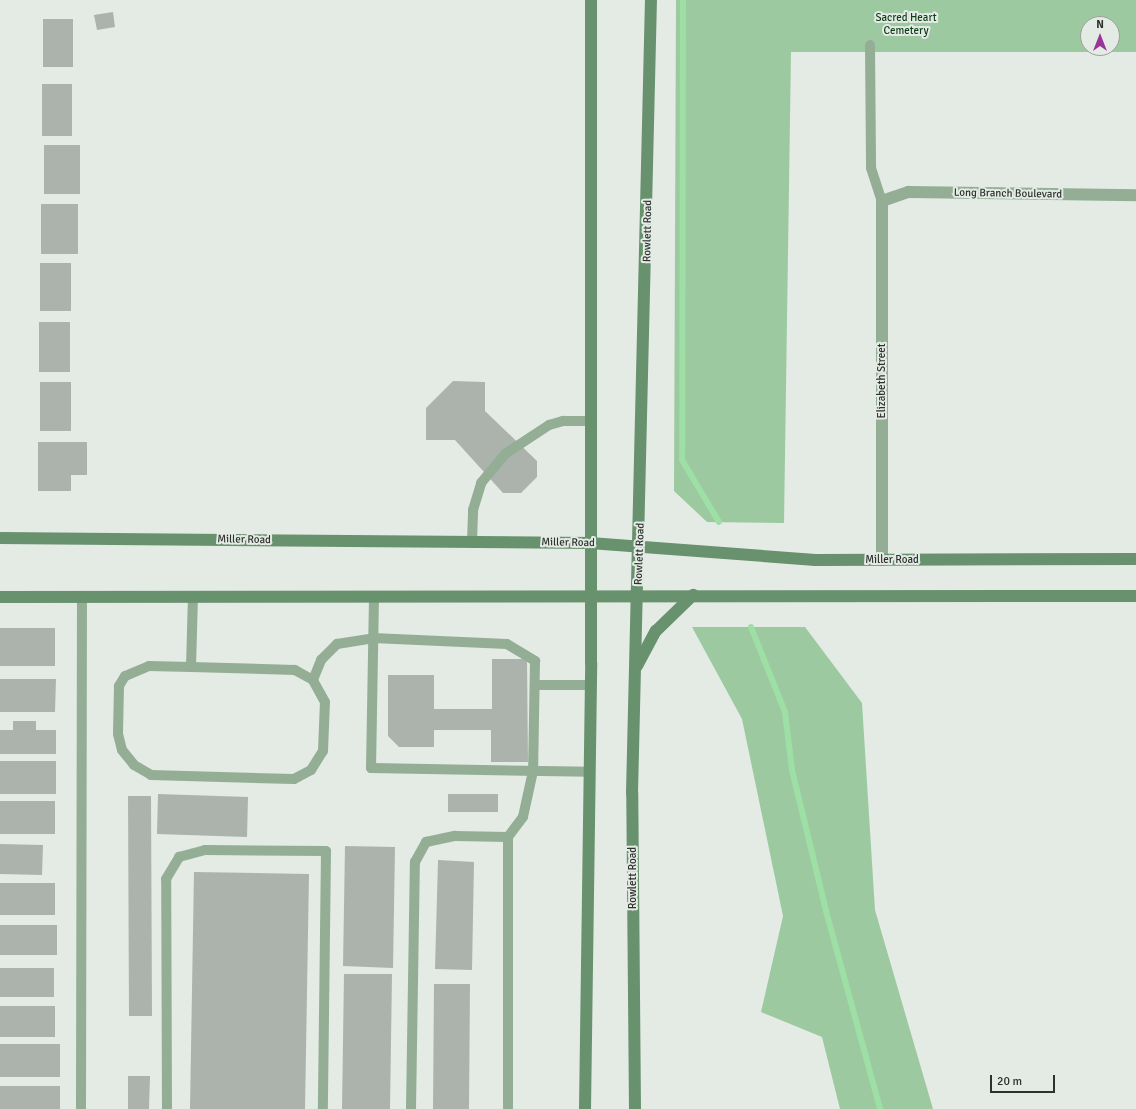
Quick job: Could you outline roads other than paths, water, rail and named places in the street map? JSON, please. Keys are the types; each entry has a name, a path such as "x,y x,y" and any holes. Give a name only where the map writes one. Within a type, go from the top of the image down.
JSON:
{"main road":[{"path":"586,1109 591,685 591,0"},
{"name":"Rowlett Road","path":"635,1109 632,792 640,547 651,0"},
{"name":"Miller Road","path":"0,538 590,543 815,560 1136,560"},
{"path":"0,597 590,596 638,594 1136,596"},
{"path":"636,669 656,631 693,595"}],"street":[{"name":"Long Branch Boulevard","path":"882,202 908,192 1136,195"},
{"name":"Elizabeth Street","path":"882,202 882,560"}],"lane":[{"path":"870,45 871,168 882,202"},
{"path":"472,542 472,510 481,483 505,454 549,425 564,421 590,421"},
{"path":"81,1109 82,597"},
{"path":"192,667 193,597"},
{"path":"374,597 371,768 590,772"},
{"path":"313,680 321,660 337,644 373,638 507,644 535,661 533,771 523,817 508,837 508,1109"},
{"path":"149,666 192,667 295,670 313,680 325,702 323,751 311,770 294,779 151,775 134,765 122,750 118,734 119,686 125,676 149,666"},
{"path":"535,685 591,685"},
{"path":"411,1109 415,862 426,842 455,836 508,837"},
{"path":"167,1109 166,879 179,857 205,850 326,851 323,1109"}],"waterway":[{"path":"683,0 682,460 719,522"},
{"path":"751,627 785,712 792,770 826,911 880,1109"}],"park label":[{"name":"Sacred Heart Cemetery","path":"906,25"}]}
